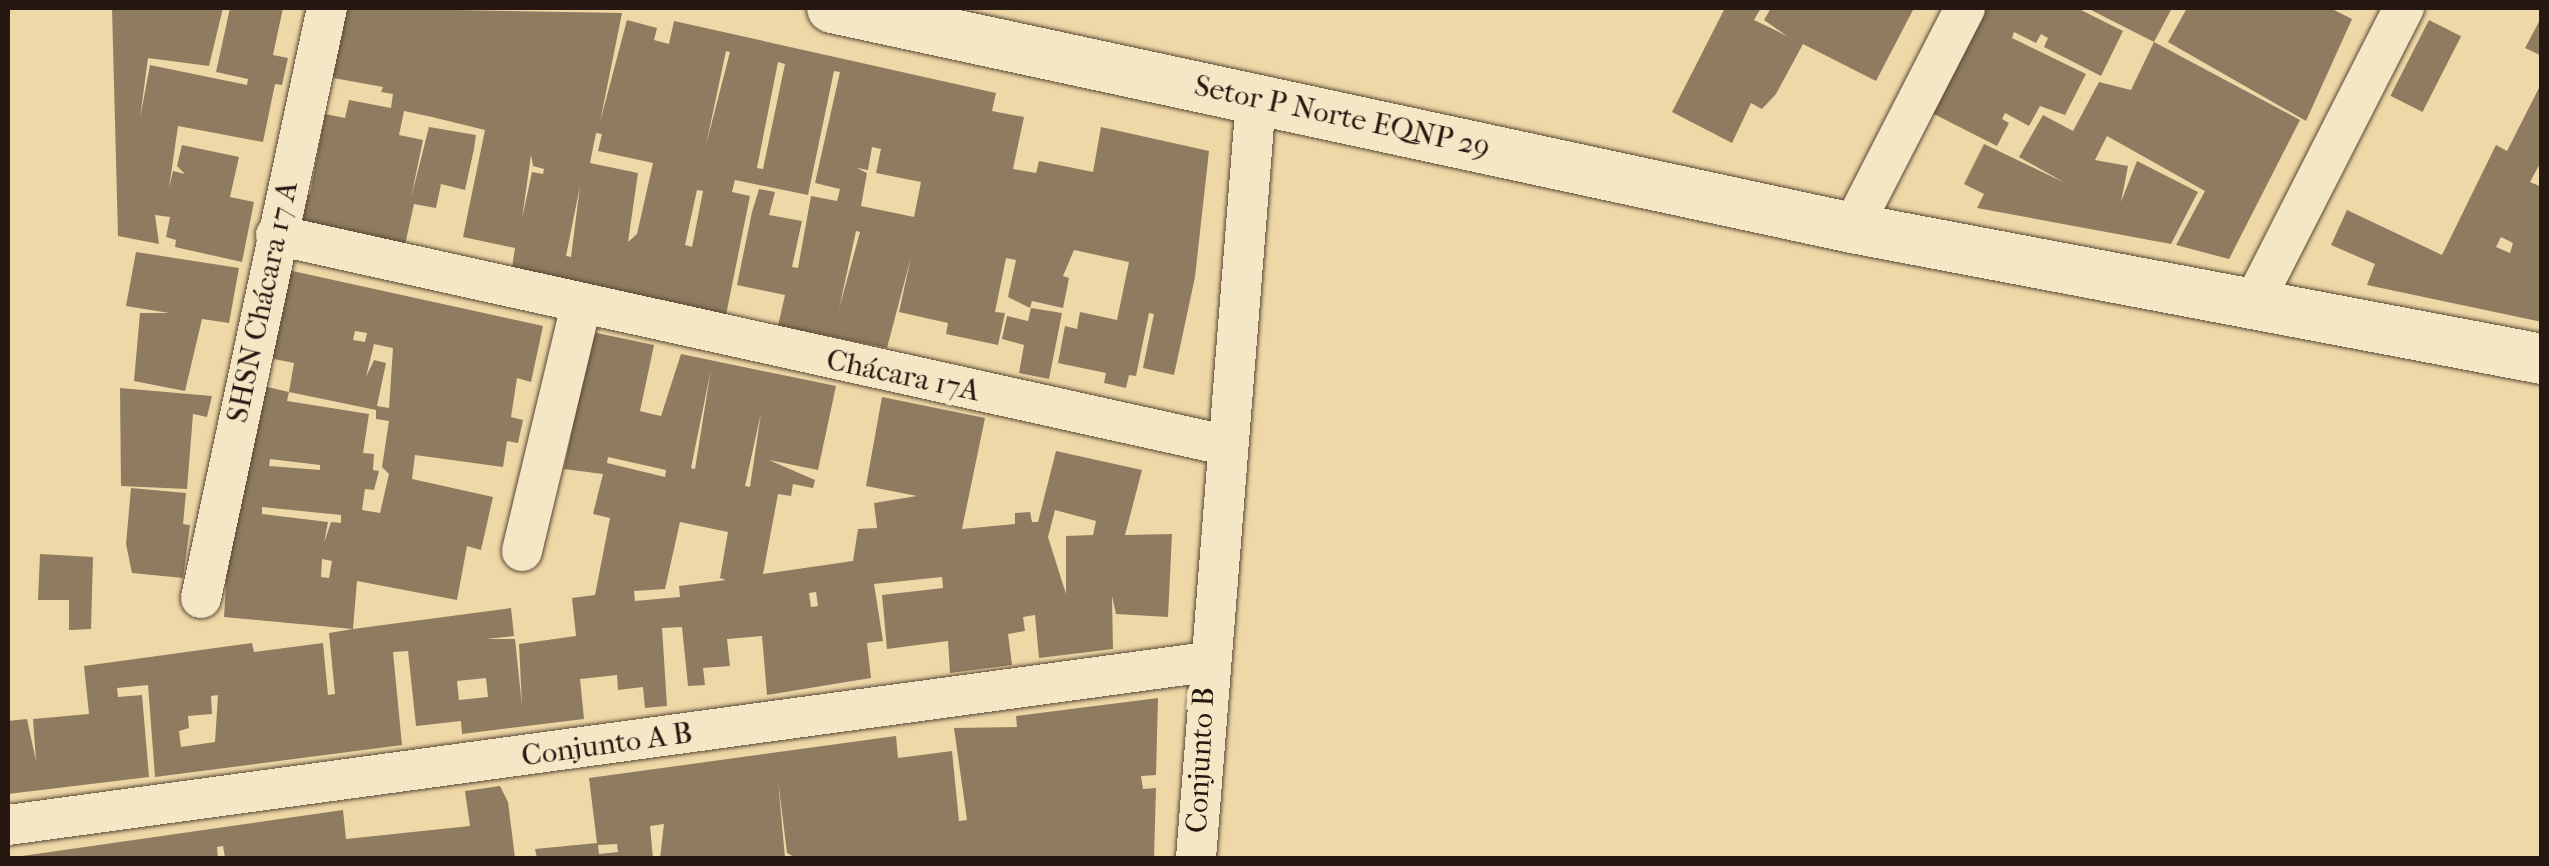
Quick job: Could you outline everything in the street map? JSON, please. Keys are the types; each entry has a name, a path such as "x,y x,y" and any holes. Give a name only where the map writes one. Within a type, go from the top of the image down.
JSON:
{"street":[{"name":"SHSN Chácara 17 A","path":"201,598 328,8"},
{"name":"Setor P Norte EQNP 29","path":"832,8 1852,228 2255,300 2542,359"},
{"path":"1852,228 1965,8"},
{"path":"2255,300 2404,8"},
{"name":"Conjunto B","path":"1196,858 1207,662 1256,99"},
{"name":"Chácara 17A","path":"276,236 1225,446"},
{"path":"522,551 581,306"},
{"name":"Conjunto A B","path":"8,824 1207,662"}],"building":[{"path":"112,8 223,8 209,66 148,58 140,118 150,65 247,85 248,79 216,72 230,8 283,8 273,55 288,58 282,85 275,84 263,142 178,126 169,188 173,171 185,174 177,166 182,145 239,157 230,197 254,202 242,262 175,247 176,240 166,237 170,217 155,215 159,244 118,236"},
{"path":"343,8 622,13 600,122 627,20 657,28 654,40 669,44 674,21 996,93 992,111 1024,117 1013,169 1036,173 1039,161 1093,172 1101,127 1209,151 1195,277 1174,375 1143,368 1154,314 1149,313 1136,376 1129,375 1126,388 1104,383 1106,373 1058,363 1065,326 1077,329 1080,312 1117,320 1129,262 1074,250 1063,276 1069,278 1063,308 1032,301 1030,308 1008,297 1016,260 1006,258 995,312 1005,313 998,345 946,334 948,323 899,312 911,257 887,348 778,326 785,295 737,285 752,212 759,189 775,192 769,215 802,221 792,267 798,268 811,196 837,201 840,189 815,183 840,72 834,71 808,195 735,180 732,192 750,196 726,315 512,268 515,248 463,237 485,130 432,117 404,111 399,135 423,140 411,198 429,127 476,135 474,149 465,190 441,184 436,208 414,204 405,245 297,221 304,193 310,194 325,114 345,118 349,100 391,108 393,94 381,92 383,87 328,77","holes":["726,51 730,52 706,145","778,62 785,64 763,169 757,168","596,133 602,134 598,151 653,163 637,234 628,242 638,173 590,163","872,147 881,149 876,173 921,182 914,217 861,206 867,173 857,168 868,170","531,155 533,166 544,169 543,174 532,172 522,219","580,186 571,257 566,256","697,190 703,191 692,247 685,245","856,231 860,232 839,309"]},
{"path":"1725,8 1761,8 1754,20 1787,36 1764,20 1771,8 1914,8 1876,81 1803,44 1776,94 1762,109 1751,103 1732,143 1672,112"},
{"path":"1984,8 2077,8 2123,31 2101,76 2044,47 2048,38 2041,34 2036,43 2014,32 2012,38 2086,74 2065,115 2040,106 2029,126 2005,113 2002,119 2009,123 1997,146 1930,112"},
{"path":"2087,8 2172,8 2154,42"},
{"path":"2187,8 2330,8 2352,19 2306,121 2168,42"},
{"path":"2542,16 2542,56 2525,48"},
{"path":"2429,20 2461,36 2422,112 2390,96"},
{"path":"2154,42 2300,120 2229,259 2176,245 2205,191 2107,136 2095,160 2128,166 2121,202 2137,161 2198,192 2171,244 1977,208 1984,194 1964,184 1984,144 2065,183 2019,157 2043,115 2073,131 2099,82 2131,90"},
{"path":"2542,82 2542,160 2530,182 2542,187 2542,322 2367,285 2375,264 2331,245 2347,210 2442,255 2496,145 2507,151","holes":["2501,237 2513,243 2510,253 2496,247"]},
{"path":"136,252 239,268 229,323 202,319 185,391 134,381 140,313 169,313 126,306"},
{"path":"288,270 543,326 531,382 517,378 511,417 523,420 518,443 507,441 503,467 415,455 412,479 493,497 481,550 467,546 457,600 357,581 353,629 224,617 227,566 263,386 289,392 294,363 269,358","holes":["355,331 367,333 365,342 353,340","374,344 393,348 389,408 377,406 386,363 374,360 366,377","289,392 376,410 376,419 389,421 382,467 389,474 380,513 362,510 365,489 374,490 379,471 373,470 374,454 363,453 369,414 287,401","270,459 320,465 320,470 269,466","262,507 341,515 341,523 331,522 324,543 328,522 262,514","322,559 332,561 329,578 321,577"]},
{"path":"1031,308 1062,313 1049,379 1019,373 1024,345 1002,339 1007,316 1028,321"},
{"path":"592,332 654,345 640,411 661,416 681,354 836,386 818,470 769,460 815,480 813,488 793,484 791,496 778,494 763,574 853,561 858,529 877,528 874,503 917,496 866,486 882,397 985,418 962,529 1015,524 1015,513 1030,512 1032,522 1038,522 1056,451 1142,470 1125,535 1172,534 1168,617 1116,614 1112,596 1113,649 1039,658 1035,615 1023,617 1025,631 1008,634 1012,665 950,673 948,641 887,649 882,595 943,588 942,577 874,584 883,641 867,643 871,678 767,695 762,636 727,639 730,666 703,668 705,685 688,686 682,627 662,628 667,706 645,708 643,687 618,690 617,675 580,679 584,719 462,734 461,721 416,726 408,651 393,652 402,745 155,777 148,685 117,688 118,697 142,695 149,777 8,794 8,721 27,719 36,761 33,719 89,714 84,666 252,643 254,652 323,643 328,695 335,694 329,633 511,608 514,636 486,639 515,639 522,706 519,644 576,636 572,598 595,595 610,518 593,514 603,474 564,469","holes":["711,369 695,469 691,468","761,413 750,487 745,486","608,457 666,470 665,477 607,463","1055,510 1096,521 1093,535 1066,536 1066,594 1048,537","680,522 728,532 720,578 726,580 679,586 680,597 635,601 634,591 665,589","816,592 818,606 811,607 809,593","486,678 488,697 459,700 457,681","218,695 215,742 181,747 179,731 189,728 188,716 212,714 211,696"]},
{"path":"120,388 212,396 207,417 193,414 187,489 121,486"},
{"path":"131,488 186,493 183,524 190,525 183,578 132,573 126,544"},
{"path":"40,554 93,557 91,629 69,630 69,600 38,600"},
{"path":"1158,698 1156,775 1141,776 1143,789 1156,788 1154,858 796,858 787,853 778,780 785,858 660,858 664,824 650,826 653,858 537,858 535,849 597,843 589,778 896,736 898,758 952,751 959,821 967,820 954,728 1017,727 1016,716","holes":["617,844 618,852 599,854 598,845"]},
{"path":"500,786 508,802 515,858 225,858 223,846 217,847 218,858 8,858 343,810 346,839 470,826 465,791"}]}
